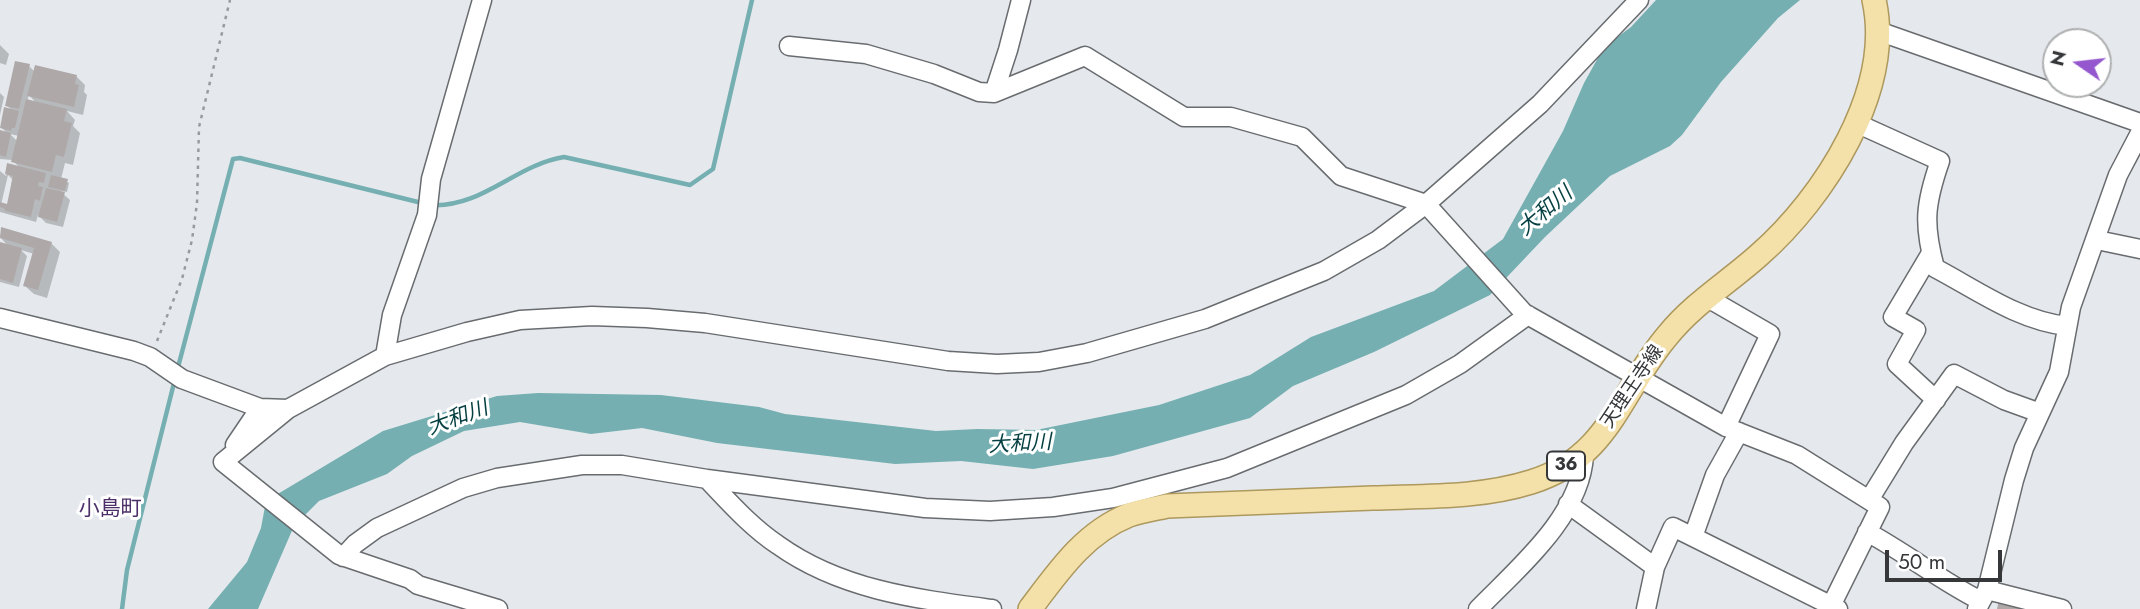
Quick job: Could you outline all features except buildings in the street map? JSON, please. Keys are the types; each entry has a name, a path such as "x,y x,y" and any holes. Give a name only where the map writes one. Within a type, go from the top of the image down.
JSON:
{"main road":[{"name":"天理王寺線","path":"1030,609 1084,542 1105,526 1131,514 1167,506 1464,495 1530,482 1558,471 1584,455 1605,430 1667,335 1706,297 1759,255 1816,194 1841,156 1856,122 1871,79 1880,12"}],"street":[{"path":"385,356 391,315 428,215 431,179 482,0"},
{"path":"994,93 1021,0"},
{"path":"226,464 288,409 385,356 520,320 592,316 705,323 948,361 997,364 1039,362 1087,353 1205,318 1324,271 1378,240 1428,206 1541,104 1639,0"},
{"path":"1880,12 2140,123"},
{"path":"789,46 866,54 934,74 978,92 994,93 1085,56 1184,117 1231,117 1302,137 1341,176 1428,206 1526,314 1733,429 1797,455 1880,507 1835,608 1674,527 1655,567 1646,609"},
{"path":"1856,122 1940,161 1930,189 1926,214 1927,241 1935,268 2032,318 2067,326"},
{"path":"1982,600 2024,448 2060,372 2071,307 2118,175 2140,133"},
{"path":"2097,240 2140,249"},
{"path":"1931,253 1893,317 1916,330 1897,364 1936,400"},
{"path":"1693,537 1770,334 1706,297"},
{"path":"341,556 377,528 463,488 496,478 582,465 622,465 925,508 990,511 1028,509 1113,498 1227,468 1406,395 1460,365 1526,314"},
{"path":"0,318 134,351 150,357 182,379 260,408 288,409"},
{"path":"1870,500 1904,443 1954,374 2004,400 2040,413"},
{"path":"226,464 260,408"},
{"path":"1478,609 1548,536 1584,471 1584,455"},
{"path":"226,464 341,556 410,579 418,585 498,609"},
{"path":"706,479 777,545 811,566 846,581 892,595 992,609"},
{"path":"1568,503 1655,567"},
{"path":"1867,532 1903,552 1958,589 1982,600 2062,609"}],"path":[{"path":"150,357 182,279 192,240 197,203 199,127 230,0"}],"water":[{"name":"大和川","path":"1656,0 1800,0 1778,18 1721,82 1682,135 1670,146 1610,176 1545,237 1490,295 1374,352 1293,386 1250,418 1113,456 1033,469 961,461 895,464 717,443 642,428 591,434 520,422 464,431 412,456 387,474 319,501 294,526 258,609 208,609 247,562 261,528 266,501 383,431 497,396 538,393 661,395 759,407 785,414 936,431 1036,430 1159,405 1250,375 1311,337 1434,291 1503,239 1563,131 1584,83 1604,47 1631,27"}],"waterway":[{"path":"431,205 466,200 530,168 564,157 690,185 713,169 752,0"},
{"path":"177,371 233,159 240,158 422,203"},
{"path":"122,609 127,570 175,379"}],"district":[{"name":"小島町","path":"110,510"}]}
